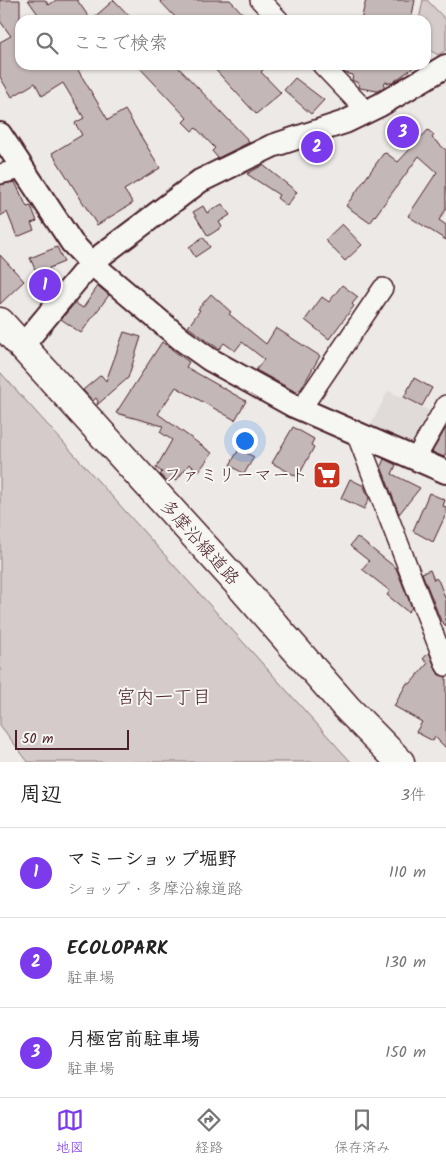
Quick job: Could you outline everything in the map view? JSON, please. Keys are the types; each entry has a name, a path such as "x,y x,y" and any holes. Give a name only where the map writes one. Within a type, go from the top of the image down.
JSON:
{"main road":[{"name":"多摩沿線道路","path":"0,322 23,345 346,707 400,762"}],"street":[{"path":"260,0 274,15"},
{"path":"23,345 91,263 200,181 272,146 344,122 446,66"},
{"path":"327,70 366,111"},
{"path":"0,134 72,242 91,263 196,350 301,409 446,472"},
{"path":"0,174 22,169"},
{"path":"301,409 383,288"},
{"path":"416,458 446,405"},
{"path":"356,433 441,644 446,666"}],"shaded area":[{"path":"423,0 427,0 446,20 446,50 438,55 431,51 431,15 420,15"},
{"path":"0,372 351,762 28,762 0,725"},
{"path":"388,391 436,414 416,447 370,427"}],"building":[{"path":"0,0 20,0 20,15 15,15 15,70 78,70 108,120 125,110 160,168 124,190 133,203 97,225 52,153 82,135 75,123 84,118 63,83 42,96 35,83 12,97 0,77 0,42 11,36 0,21"},
{"path":"28,0 45,0 49,5 56,0 77,0 88,15 38,15"},
{"path":"114,0 128,15 97,15"},
{"path":"159,0 230,0 244,15 173,15"},
{"path":"366,0 415,0 412,15 362,15"},
{"path":"142,70 181,70 250,142 218,158 212,151 215,148 196,128 192,131 183,122 187,118"},
{"path":"216,70 263,70 261,72 281,93 256,114"},
{"path":"342,70 410,70 392,83 385,82 384,87 377,91 360,88 358,83 352,80 353,75 345,73"},
{"path":"295,78 324,100 311,114 284,90"},
{"path":"428,130 434,135 432,138 446,150 446,209 439,220 446,225 446,240 408,216 437,172 419,156 370,223 346,206 383,154 386,153 398,162"},
{"path":"263,165 297,192 287,206 277,198 279,195 247,174"},
{"path":"15,182 27,207 31,206 37,221 31,223 34,230 17,237 7,212 0,216 0,185"},
{"path":"222,204 230,215 219,222 222,227 208,236 193,212 203,206 207,213"},
{"path":"342,224 362,245 345,261 325,240"},
{"path":"203,237 210,247 195,257 189,247"},
{"path":"57,247 64,262 49,268 56,285 47,296 30,258"},
{"path":"0,255 24,281 0,304"},
{"path":"342,285 358,297 352,304 354,306 329,339 305,320 322,297 329,302"},
{"path":"98,286 109,295 81,333 61,319 75,303 83,308"},
{"path":"211,294 231,312 229,314 266,344 276,328 320,356 301,389 296,392 256,370 264,359 242,342 235,351 224,343 219,349 188,327 200,310 198,309"},
{"path":"124,332 141,337 128,378 97,405 98,401 96,398 93,401 83,390 101,375 106,381"},
{"path":"162,342 189,362 186,367 246,401 235,420 176,387 158,414 212,453 199,471 189,464 176,481 172,479 169,483 160,475 162,472 156,468 172,440 160,432 163,426 116,413"},
{"path":"414,378 432,388 422,406 404,397"},
{"path":"293,427 314,439 311,445 314,447 298,477 272,463"},
{"path":"446,428 446,453 444,457 432,452"},
{"path":"239,449 254,457 244,474 230,465"},
{"path":"384,459 396,465 392,474 420,488 399,514 381,466"},
{"path":"350,479 364,486 369,499 364,509 341,498"},
{"path":"429,493 445,500 443,506 446,507 446,514 433,542 413,531"},
{"path":"357,537 396,568 412,608 408,612 387,595 390,591 362,569 369,561 350,546"},
{"path":"430,570 434,580 436,578 439,582 446,600 446,626 441,621 422,573"},
{"path":"429,652 439,675 446,677 446,748 435,737 433,741 416,732 422,722 394,706 407,683 410,684 428,663 423,659"}],"place":[{"name":"月極宮前駐車場","path":"403,132"},
{"name":"ECOLOPARK","path":"317,147"},
{"name":"マミーショップ堀野","path":"45,285"},
{"name":"ファミリーマート","path":"327,475"}],"district":[{"name":"宮内一丁目","path":"164,696"}]}
